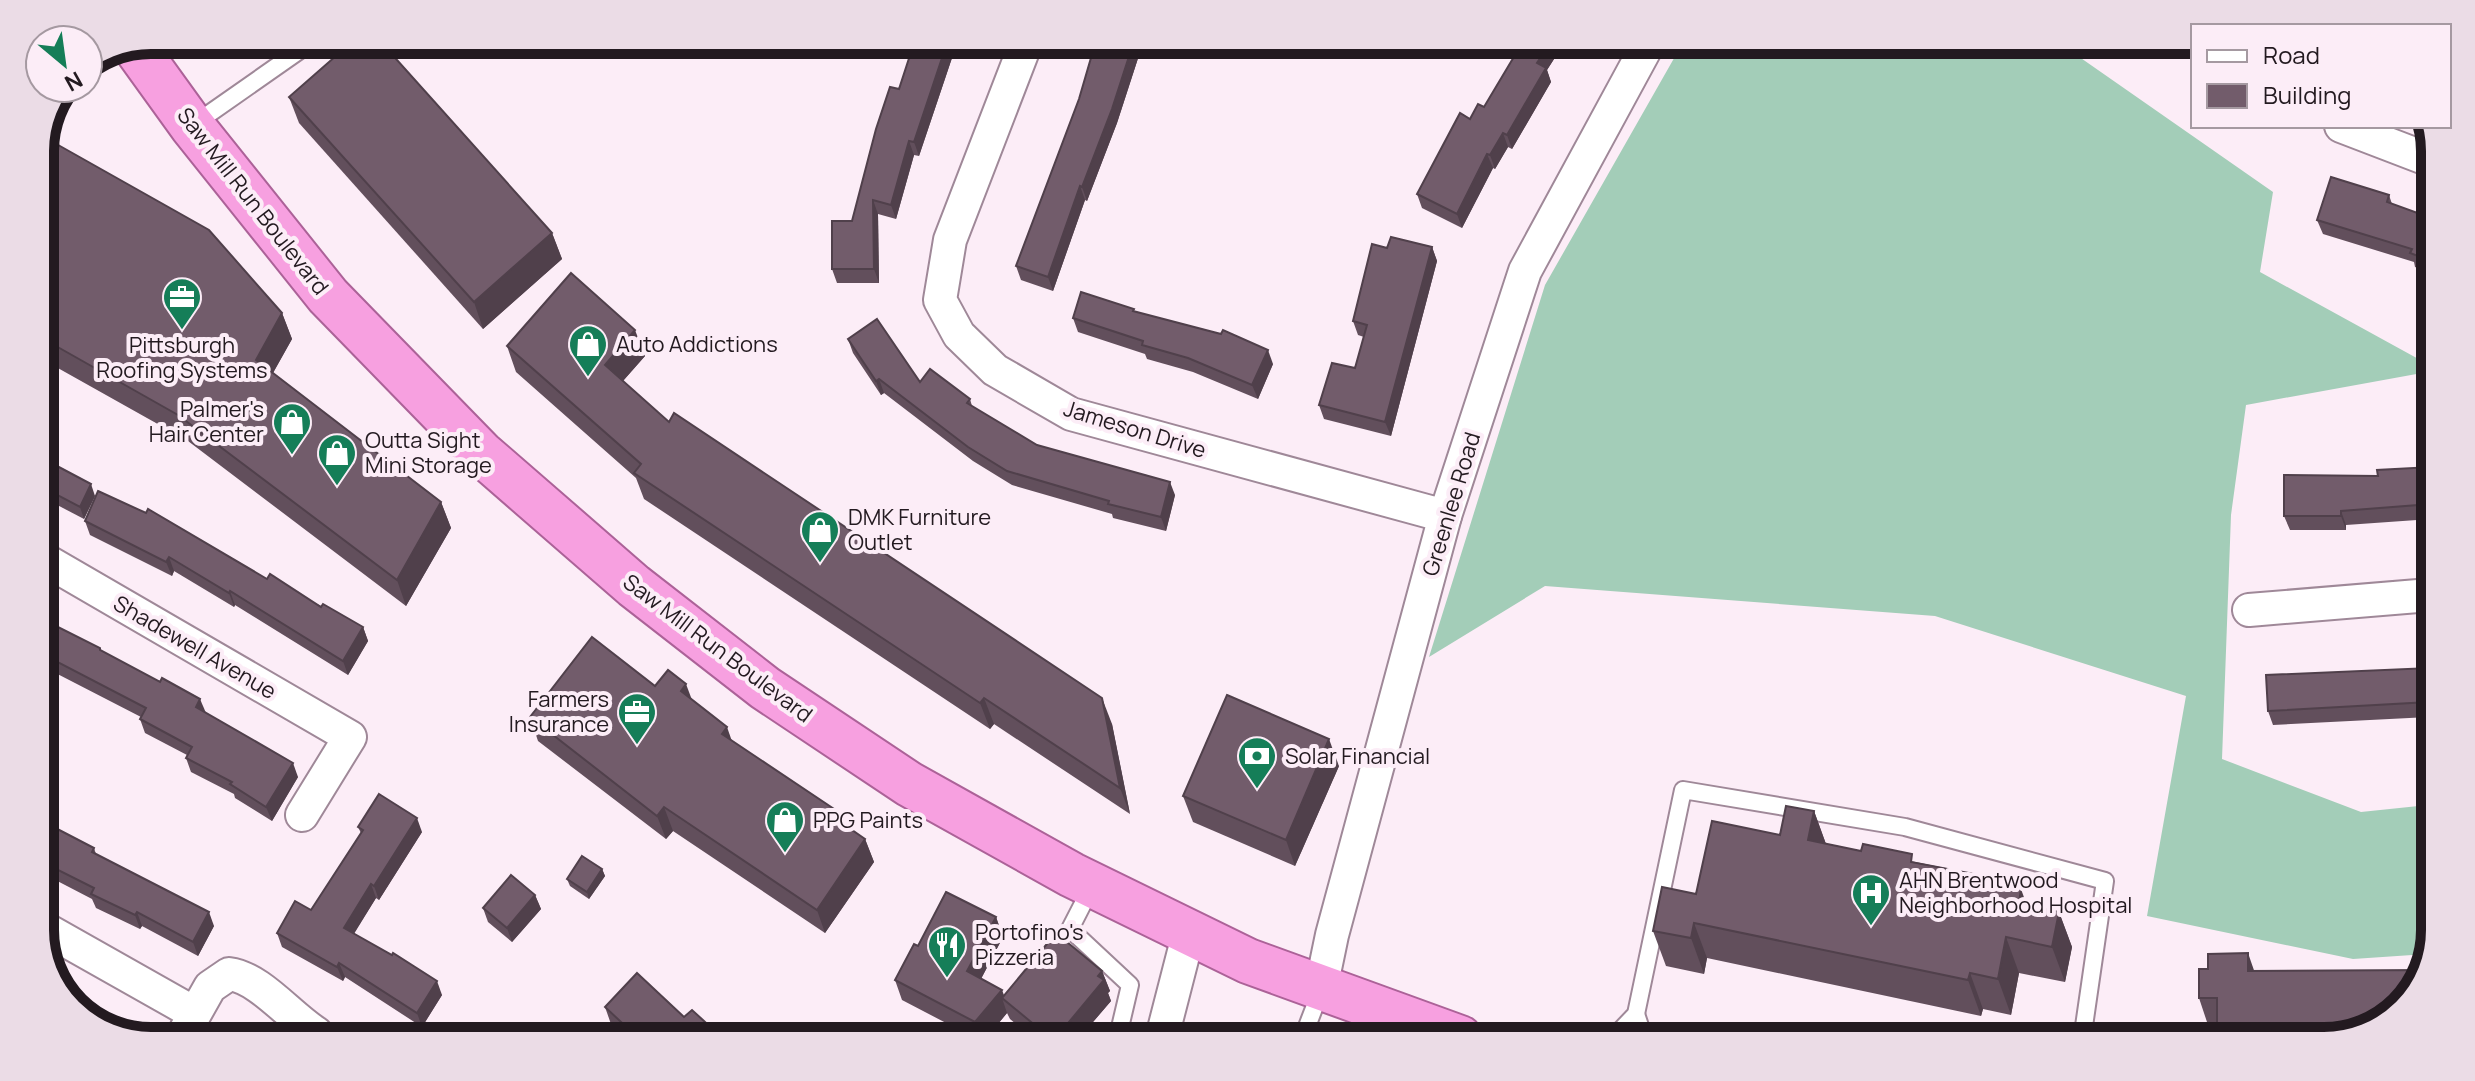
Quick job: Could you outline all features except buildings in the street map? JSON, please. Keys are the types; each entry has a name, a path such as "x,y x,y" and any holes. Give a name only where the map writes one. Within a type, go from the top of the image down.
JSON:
{"highway":[{"name":"Saw Mill Run Boulevard","path":"155,54 192,126 328,296 481,453 634,586 765,688 909,784 1093,885 1248,961 1429,1027"}],"street":[{"name":"Jameson Drive","path":"1022,54 950,240 940,300 959,335 995,370 1071,414 1445,516"},
{"name":"Greenlee Road","path":"1321,988 1332,935 1445,516 1525,271 1643,54"},
{"path":"2346,128 2421,157"},
{"name":"Shadewell Avenue","path":"54,565 350,737 302,815"},
{"path":"2249,610 2421,596"},
{"path":"1165,1027 1189,932"},
{"path":"54,935 189,1023 210,987 229,974 246,977 307,1027"}],"lane":[{"path":"192,126 294,54"},
{"path":"1640,1027 1636,1014 1683,790 1905,827 2105,881 2084,1027"},
{"path":"1093,885 1070,929 1130,985 1120,1027"},
{"path":"1307,1027 1321,988"},
{"path":"1624,1027 1636,1014"}],"green space":[{"path":"1676,54 2075,54 2273,192 2260,272 2421,360 2421,373 2246,405 2231,515 2222,759 2361,812 2421,806 2421,930 2417,955 2353,959 2147,916 2186,696 1935,616 1545,586 1429,657 1545,285"}],"place":[{"name":"Pittsburgh Roofing Systems","path":"182,331"},
{"name":"Auto Addictions","path":"588,378"},
{"name":"Palmer's Hair Center","path":"292,456"},
{"name":"Outta Sight Mini Storage","path":"337,487"},
{"name":"DMK Furniture Outlet","path":"820,564"},
{"name":"Farmers Insurance","path":"637,746"},
{"name":"Solar Financial","path":"1257,790"},
{"name":"PPG Paints","path":"785,854"},
{"name":"AHN Brentwood Neighborhood Hospital","path":"1871,927"},
{"name":"Portofino's Pizzeria","path":"947,979"}]}
